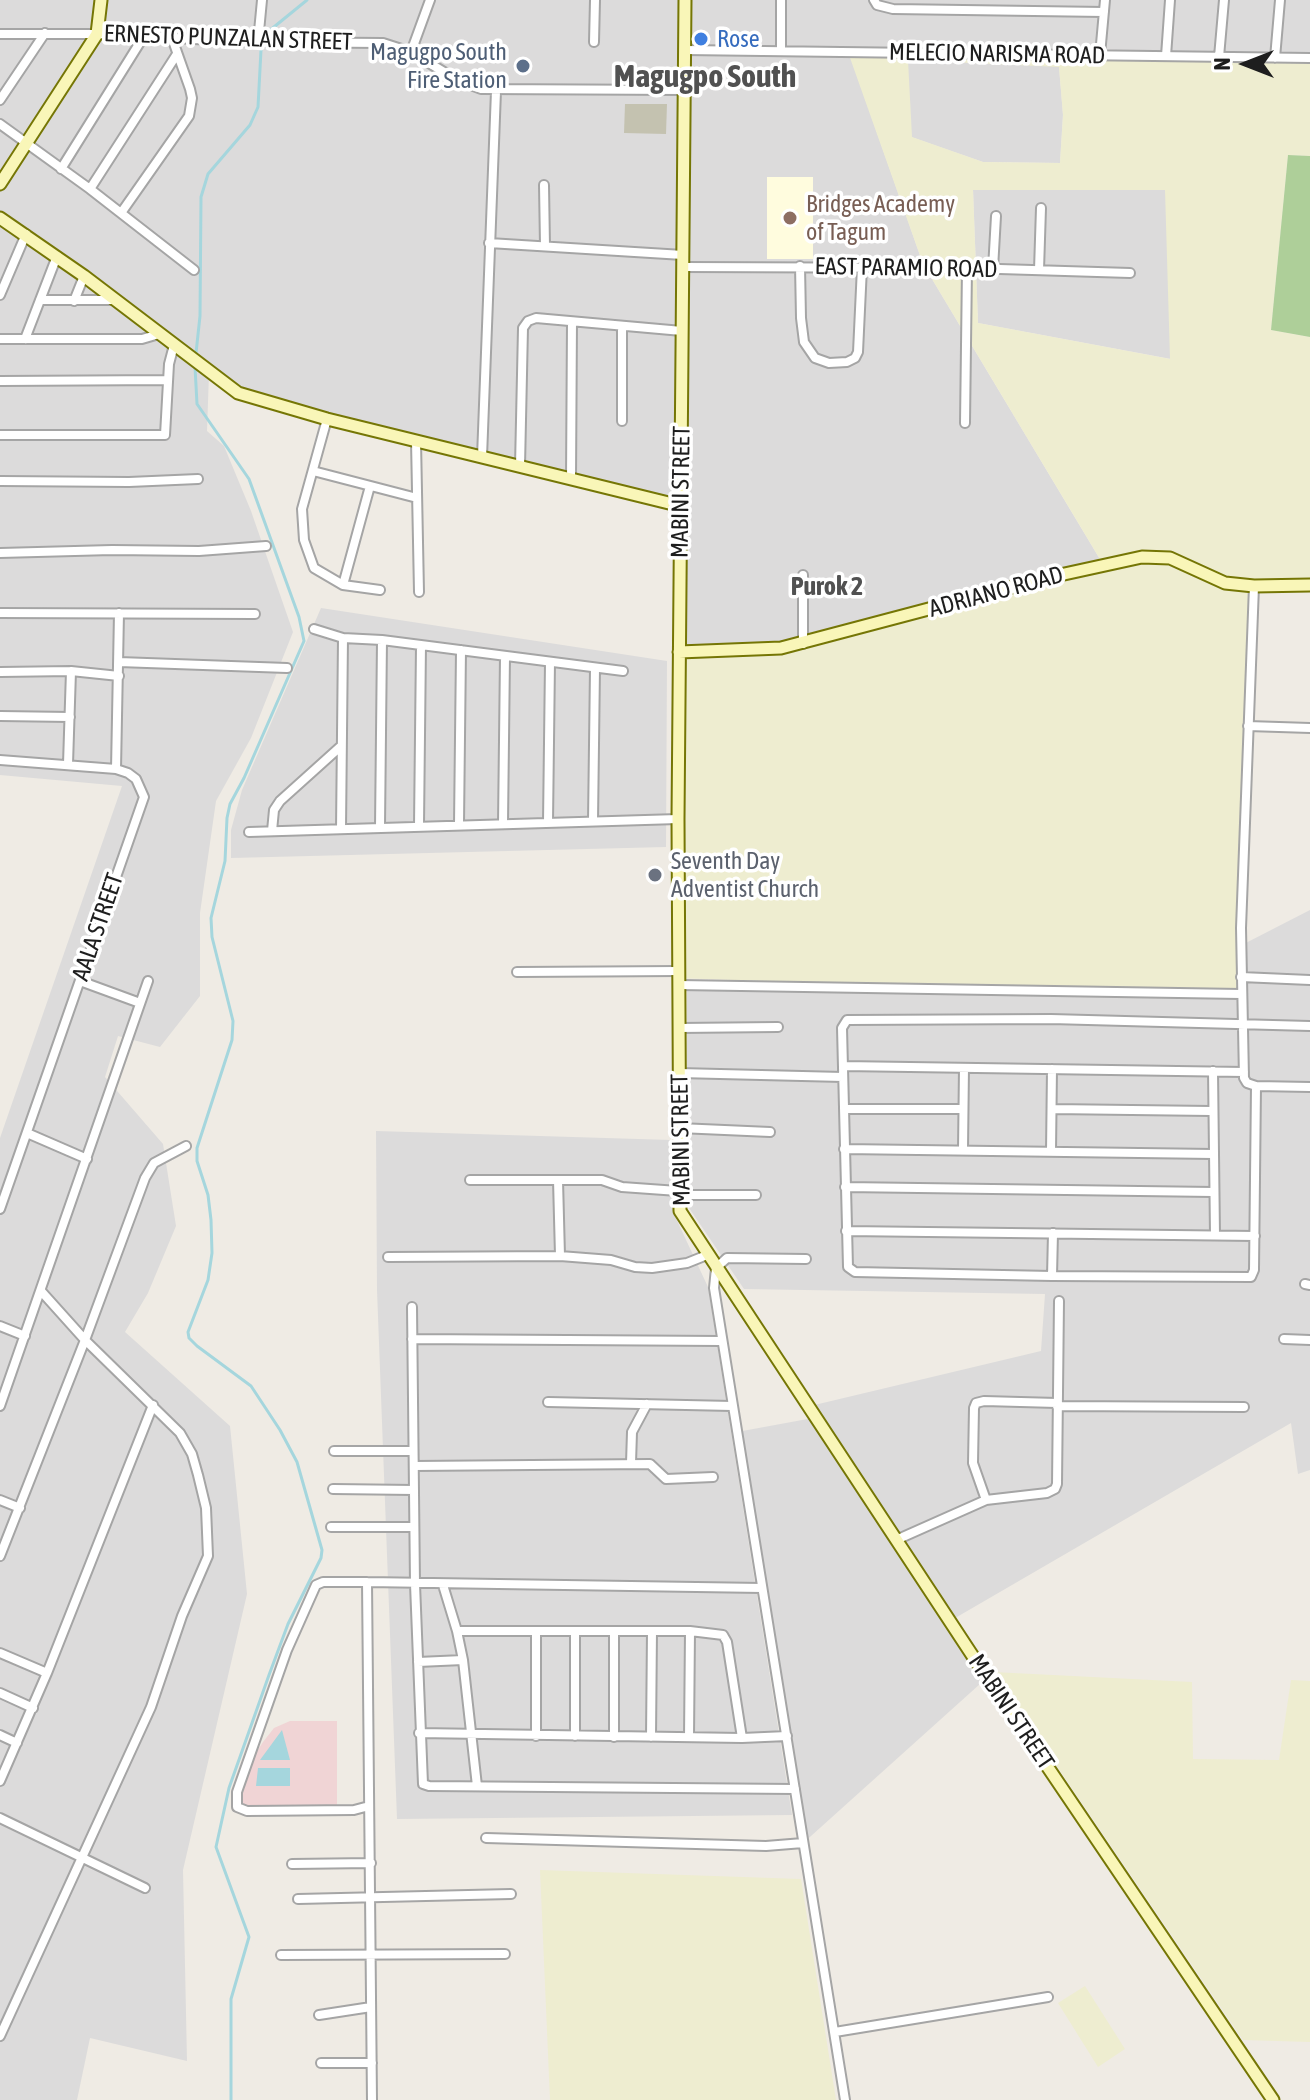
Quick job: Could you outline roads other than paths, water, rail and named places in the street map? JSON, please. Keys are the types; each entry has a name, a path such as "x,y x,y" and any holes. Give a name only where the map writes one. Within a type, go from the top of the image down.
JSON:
{"main road":[{"path":"0,184 97,34 101,0"},
{"name":"MABINI STREET","path":"685,0 678,819 678,1193 682,1218 1273,2100"},
{"path":"0,218 57,256 238,393 327,419 681,506"},
{"name":"ADRIANO ROAD","path":"679,652 764,651 803,644 1046,578 1142,557 1170,558 1225,583 1310,585"}],"street":[{"path":"258,42 262,0"},
{"path":"411,52 430,0"},
{"path":"594,42 595,0"},
{"path":"781,0 781,50"},
{"path":"1031,11 1032,0"},
{"path":"1100,55 1105,0"},
{"path":"1166,56 1170,0"},
{"path":"1219,57 1224,0"},
{"path":"1275,58 1280,0"},
{"path":"876,2 893,9 957,5 1031,11 1104,12"},
{"path":"0,100 45,33"},
{"name":"ERNESTO PUNZALAN STREET","path":"0,34 368,42 397,45 469,86 496,91 684,90"},
{"path":"61,169 144,36"},
{"path":"121,213 189,116 192,98 172,38"},
{"name":"MELECIO NARISMA ROAD","path":"685,50 1310,58"},
{"path":"90,189 177,54"},
{"path":"482,457 496,91"},
{"path":"0,124 194,270"},
{"path":"544,185 545,246"},
{"path":"1039,270 1041,208"},
{"path":"993,269 996,216"},
{"path":"0,295 26,234"},
{"name":"EAST PARAMIO ROAD","path":"489,243 683,261 1130,273"},
{"path":"25,339 57,256"},
{"path":"800,266 804,342 815,358 829,363 847,362 855,358 858,352 862,267"},
{"path":"965,423 967,268"},
{"path":"74,301 84,276"},
{"path":"40,300 115,300"},
{"path":"520,466 525,324 536,318 682,331"},
{"path":"571,479 572,322"},
{"path":"622,326 622,421"},
{"path":"0,339 142,339 159,334"},
{"path":"0,435 165,435 170,354 174,345"},
{"path":"0,381 168,380"},
{"path":"327,419 302,509 304,540 314,568 343,585 380,590"},
{"path":"416,441 419,592"},
{"path":"313,471 417,498"},
{"path":"0,481 198,479"},
{"path":"343,585 370,486"},
{"path":"0,553 199,551 266,546"},
{"path":"803,575 803,644"},
{"path":"1254,586 1241,977 1244,1072 1247,1083 1256,1086 1310,1087"},
{"path":"0,613 255,614"},
{"path":"0,760 116,769 119,613"},
{"path":"314,629 343,638 382,640 623,671"},
{"path":"341,829 343,638"},
{"path":"380,826 382,640"},
{"path":"419,825 421,645"},
{"path":"459,824 461,650"},
{"path":"503,823 505,656"},
{"path":"119,662 287,668"},
{"path":"548,822 550,662"},
{"path":"593,821 595,668"},
{"path":"0,672 71,671 119,676"},
{"path":"68,764 71,671"},
{"path":"0,716 70,717"},
{"path":"1248,726 1310,728"},
{"path":"272,831 274,810 280,801 340,747"},
{"name":"AALA STREET","path":"0,1209 144,797 136,779 116,769"},
{"path":"249,832 678,819"},
{"path":"517,972 679,971"},
{"path":"1241,977 1310,980"},
{"path":"80,981 140,1003"},
{"path":"0,1406 148,981"},
{"path":"679,985 1241,994"},
{"path":"1256,1086 1255,1236 1251,1277 852,1272 847,1264 842,1025 850,1019 1051,1019 1310,1026"},
{"path":"679,1028 778,1027"},
{"path":"843,1066 1244,1072"},
{"path":"963,1149 964,1068"},
{"path":"1051,1151 1052,1069"},
{"path":"1213,1071 1211,1111 1215,1235"},
{"path":"679,1073 843,1077"},
{"path":"844,1109 963,1109"},
{"path":"1052,1109 1211,1111"},
{"path":"679,1128 770,1132"},
{"path":"27,1133 87,1159"},
{"path":"0,1556 148,1171 154,1163 186,1146"},
{"path":"844,1149 1213,1154"},
{"path":"470,1180 602,1180 622,1187 678,1193 756,1195"},
{"path":"558,1180 560,1256"},
{"path":"845,1187 1213,1192"},
{"path":"846,1231 1255,1236"},
{"path":"1052,1276 1053,1233"},
{"path":"388,1257 560,1256 611,1260 652,1268 687,1263 707,1255"},
{"path":"806,1259 732,1257 723,1260 716,1268 714,1288 845,2100"},
{"path":"0,2036 151,1707 182,1616 208,1556 206,1508 192,1454 173,1423 85,1340 41,1291"},
{"path":"896,1540 986,1500 1047,1493 1055,1489 1059,1301"},
{"path":"412,1307 415,1584 423,1784 795,1789"},
{"path":"0,1326 25,1336"},
{"path":"412,1339 721,1341"},
{"path":"1284,1339 1310,1340"},
{"path":"548,1402 732,1406"},
{"path":"986,1500 973,1463 976,1403 1244,1407"},
{"path":"631,1463 632,1432 647,1404"},
{"path":"0,1781 33,1708 153,1405"},
{"path":"334,1451 413,1451"},
{"path":"414,1466 631,1463 650,1464 666,1479 713,1477"},
{"path":"333,1489 414,1490"},
{"path":"0,1500 20,1508"},
{"path":"331,1527 414,1527"},
{"path":"369,1806 354,1810 247,1811 237,1807 236,1801 287,1650 316,1585 323,1582 367,1582 762,1588"},
{"path":"367,1582 372,2100"},
{"path":"443,1585 463,1660 477,1786"},
{"path":"457,1631 719,1633 725,1637 742,1738"},
{"path":"536,1631 536,1736"},
{"path":"575,1631 575,1736"},
{"path":"614,1631 614,1737"},
{"path":"651,1737 652,1631"},
{"path":"689,1737 690,1631"},
{"path":"0,1653 47,1673"},
{"path":"418,1662 463,1660"},
{"path":"0,1693 33,1708"},
{"path":"419,1733 614,1737 787,1736"},
{"path":"0,1735 17,1743"},
{"path":"0,1818 145,1888"},
{"path":"486,1838 766,1846 803,1843"},
{"path":"292,1864 371,1863"},
{"path":"298,1899 511,1894"},
{"path":"281,1955 505,1954"},
{"path":"835,2032 1048,1997"},
{"path":"319,2015 371,2007"},
{"path":"321,2063 372,2063"}],"water":[{"path":"282,1730 290,1760 260,1760"},
{"path":"258,1768 290,1768 290,1786 256,1786"}],"waterway":[{"path":"269,31 307,0"},
{"path":"196,353 200,316 201,197 208,174 250,125 258,107 261,50"},
{"path":"195,367 197,404 249,479 299,617 304,641 230,804 227,818 225,861 211,918 212,937 233,1021 232,1040 197,1148 197,1161 208,1195 212,1253 208,1280 188,1332 189,1338 251,1386 280,1430 297,1462 322,1550 321,1558 288,1624 269,1675 229,1788 216,1847 249,1937 231,1999 231,2100"}],"place":[{"name":"Rose","path":"701,39"},
{"name":"Magugpo South Fire Station","path":"523,66"},
{"name":"Bridges Academy of Tagum","path":"790,218"},
{"name":"Seventh Day Adventist Church","path":"655,875"}],"district":[{"name":"Magugpo South","path":"705,77"},
{"name":"Purok 2","path":"827,587"}]}
